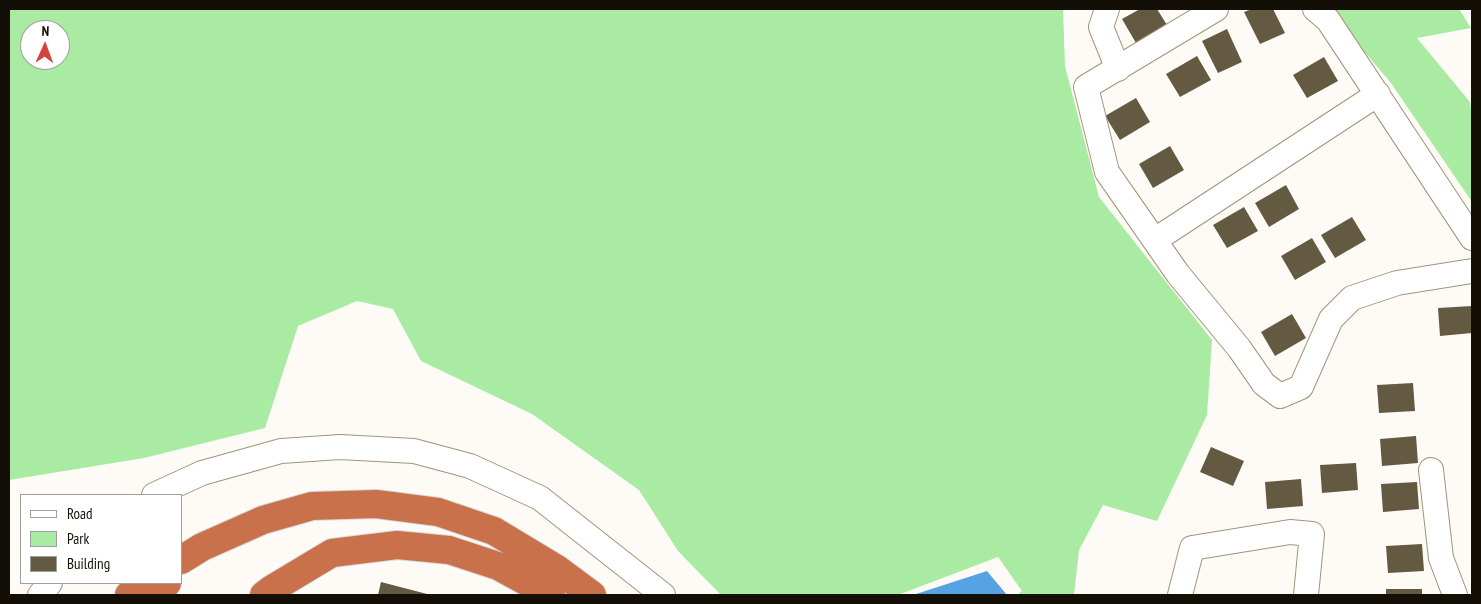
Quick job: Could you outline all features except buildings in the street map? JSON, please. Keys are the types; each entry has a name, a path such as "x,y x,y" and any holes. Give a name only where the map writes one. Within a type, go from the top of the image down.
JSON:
{"highway":[{"path":"182,567 192,553 263,520 312,506 376,504 438,512 494,531 557,569 592,595"},
{"path":"264,595 332,553 397,546 449,550 498,566 551,595"},
{"path":"129,595 143,584"},
{"path":"155,595 166,584"}],"street":[{"path":"1106,9 1101,27 1118,69"},
{"path":"1216,9 1086,87 1107,172 1178,274 1238,348 1264,384 1280,396 1301,387 1331,319 1352,298 1397,283 1472,271"},
{"path":"1315,9 1328,20 1472,238"},
{"path":"1155,240 1378,94"},
{"path":"156,494 202,473 281,451 340,447 414,451 470,466 540,498 663,595"},
{"path":"1430,470 1440,558 1455,595"},
{"path":"1180,595 1192,548 1290,532 1312,534 1306,595"},
{"path":"40,595 49,584"}],"green space":[{"path":"9,9 1063,9 1065,66 1099,197 1212,340 1207,415 1157,521 1103,505 1079,550 1074,595 1017,595 1022,591 998,557 898,595 721,595 678,551 639,490 532,414 421,361 393,309 357,301 298,326 265,428 144,458 9,480"},
{"path":"1328,9 1459,9 1471,28 1417,38 1470,102 1472,117 1472,202 1391,83"}],"water":[{"path":"987,571 1007,595 913,595"}]}
